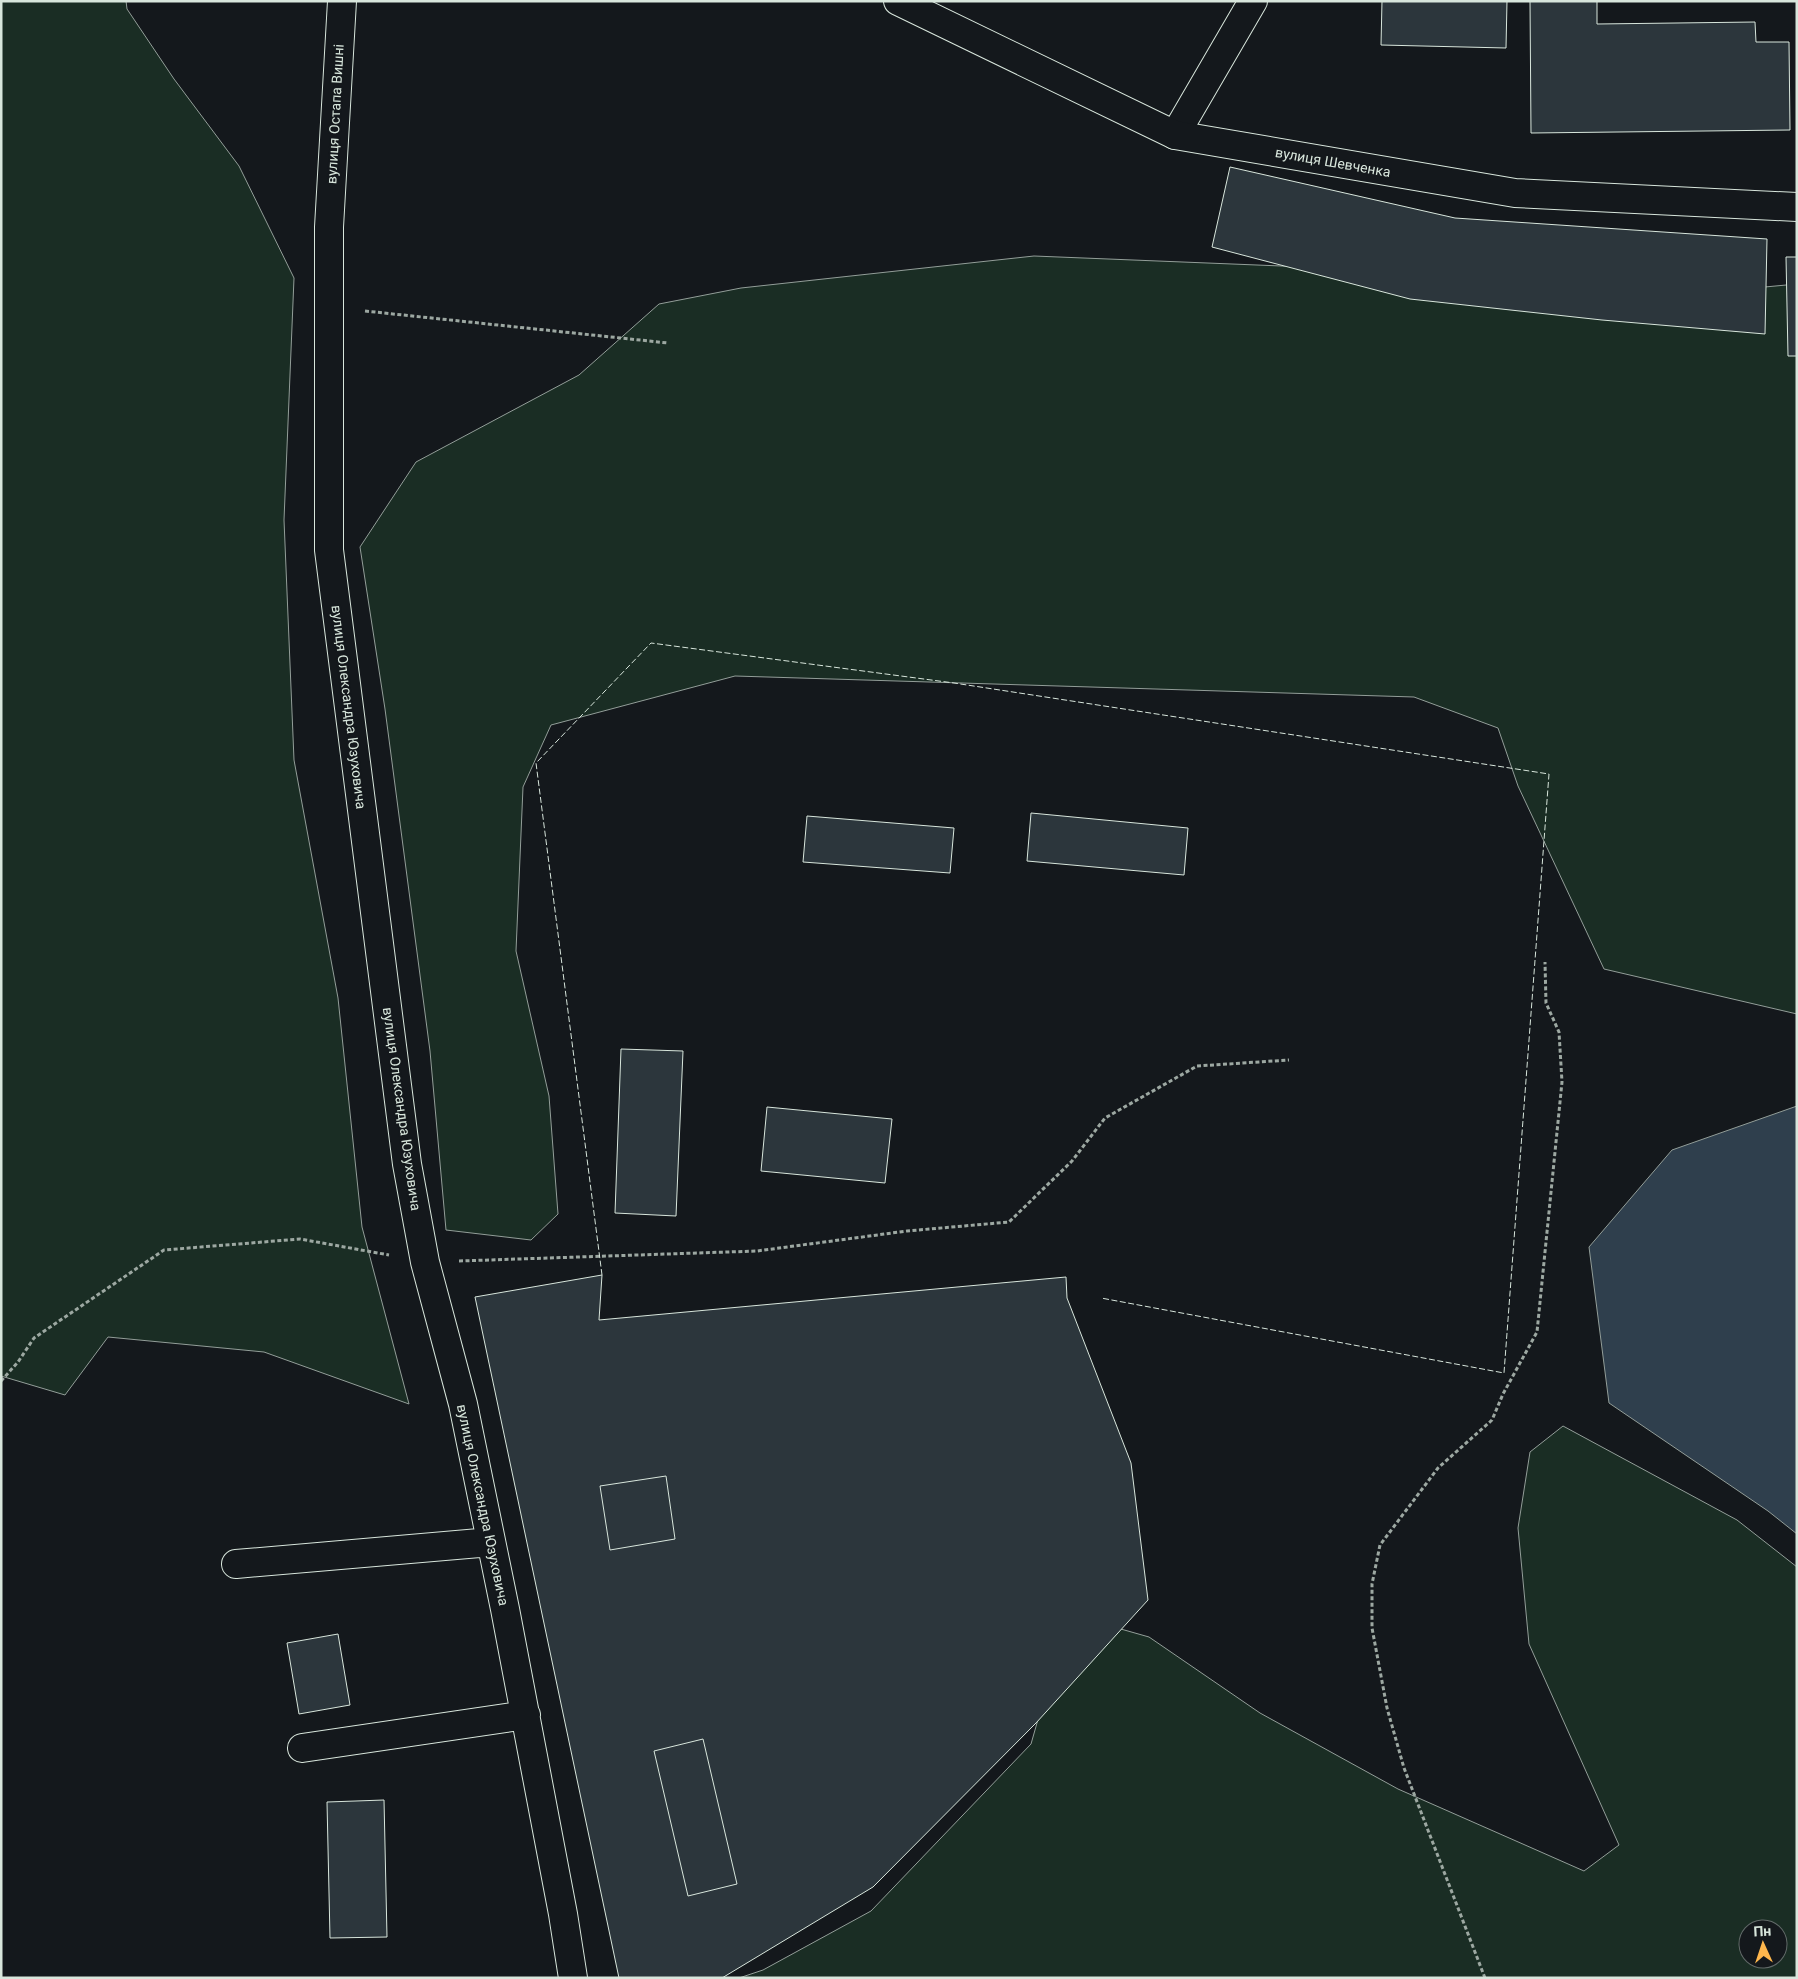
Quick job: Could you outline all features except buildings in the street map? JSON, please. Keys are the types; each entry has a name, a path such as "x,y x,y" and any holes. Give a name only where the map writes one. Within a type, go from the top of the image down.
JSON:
{"street":[{"name":"вулиця Остапа Вишні","path":"329,227 342,1"},
{"name":"вулиця Шевченка","path":"898,1 1175,135 1515,193 1797,207"},
{"path":"1175,135 1253,1"},
{"name":"вулиця Олександра Юзуховича","path":"329,227 329,550 407,1164 425,1262 463,1404 526,1715 573,1978"},
{"path":"236,1564 491,1542"},
{"path":"302,1748 526,1715"}],"path":[{"path":"329,307 668,343"},
{"path":"1485,1978 1401,1760 1387,1708 1372,1628 1372,1584 1380,1545 1438,1468 1492,1420 1503,1394 1537,1332 1562,1082 1559,1032 1546,1003 1545,962"},
{"path":"1,1381 18,1362 34,1338 164,1250 300,1239 425,1262 757,1251 907,1230 1009,1222 1072,1161 1104,1118 1197,1066 1289,1060"}],"green space":[{"path":"1,1 126,1 127,9 174,79 239,166 294,278 284,520 294,760 338,998 362,1227 409,1404 264,1352 108,1337 65,1395 1,1376"},
{"path":"1034,256 1529,276 1668,296 1797,284 1797,1014 1604,969 1518,786 1498,728 1414,697 735,676 551,725 523,787 516,951 549,1096 558,1214 531,1240 446,1230 430,1051 385,709 360,547 416,462 579,375 659,304 741,288"},
{"path":"1563,1426 1737,1520 1797,1567 1797,1978 739,1978 763,1970 871,1911 1031,1744 1068,1614 1149,1637 1260,1713 1398,1789 1584,1871 1619,1845 1529,1644 1518,1528 1530,1452"}],"water":[{"path":"1797,1106 1797,1534 1768,1511 1609,1403 1589,1247 1672,1150"}],"fence":[{"path":"602,1275 536,763 651,643 954,683 1549,774 1504,1373 1101,1298"}]}
